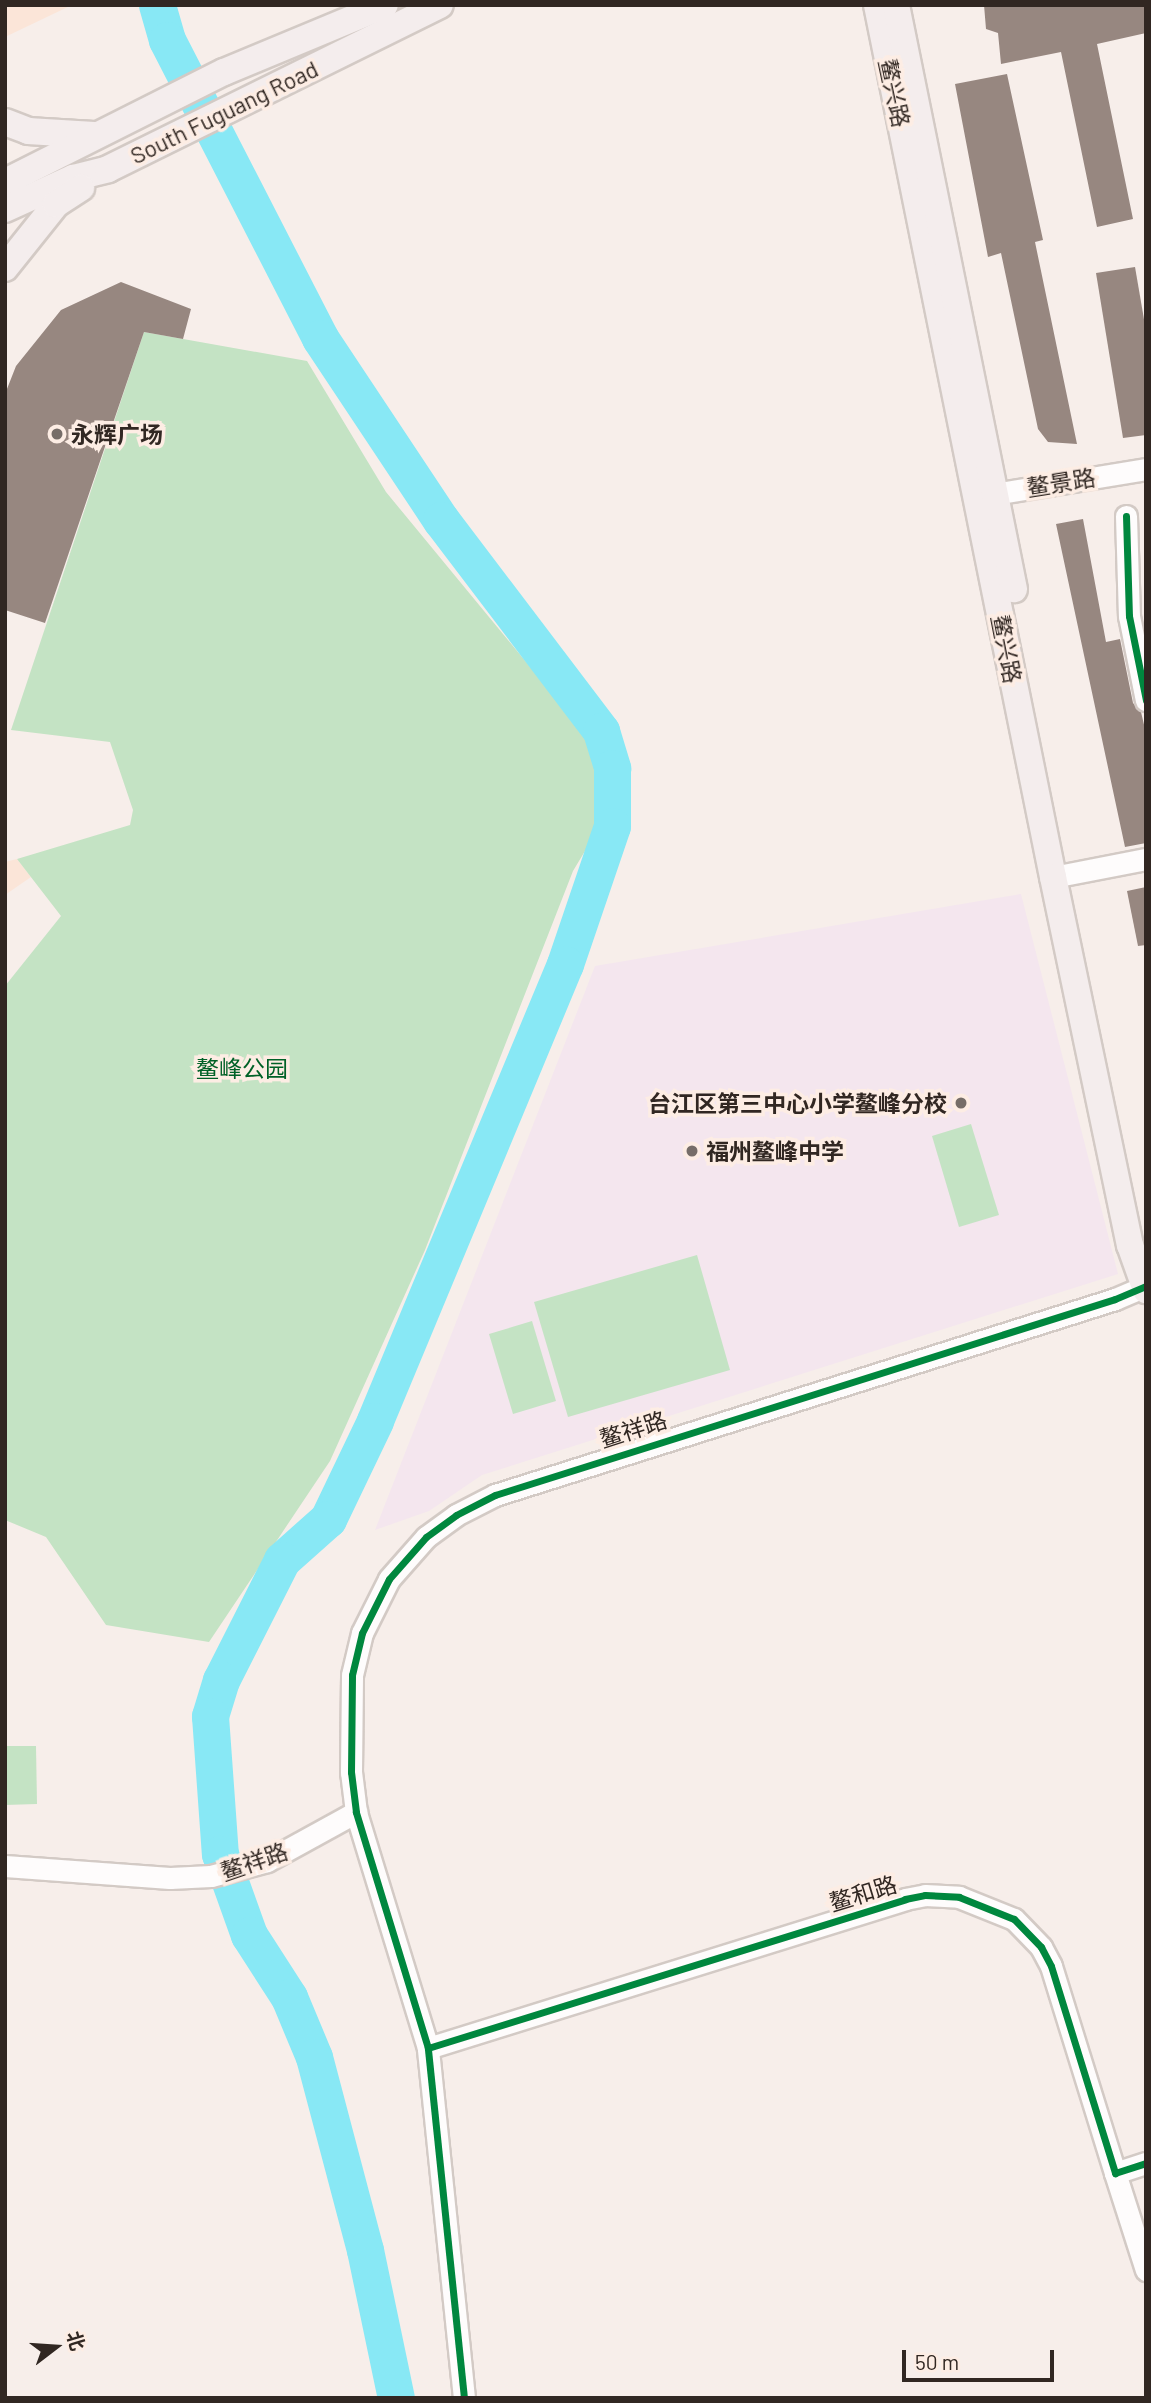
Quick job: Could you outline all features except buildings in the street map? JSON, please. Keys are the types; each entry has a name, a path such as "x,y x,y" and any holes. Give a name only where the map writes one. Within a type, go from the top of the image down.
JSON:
{"main road":[{"name":"South Fuguang Road","path":"5,182 63,156 94,135 224,72 385,5"},
{"name":"South Fuguang Road","path":"5,209 73,178 108,169 440,5"},
{"name":"鳌兴路","path":"877,5 986,495"},
{"name":"鳌兴路","path":"896,5 986,495 1130,1245 1145,1287"},
{"path":"5,122 28,131 94,135"},
{"path":"5,268 56,204 108,169"},
{"name":"鳌兴路","path":"1061,875 1146,1235"}],"street":[{"name":"鳌景路","path":"986,495 1146,469"},
{"path":"1126,516 1129,616 1146,700"},
{"path":"1061,875 1146,859"},
{"name":"鳌祥路","path":"5,1866 170,1878 211,1876 251,1867 283,1854 356,1812 349,1701 362,1633 400,1564 456,1515 512,1489 1115,1300 1145,1287"},
{"path":"356,1812 428,2048 464,2398"},
{"name":"鳌和路","path":"428,2048 905,1899 925,1895 959,1897 1014,1919 1041,1947 1051,1966 1146,2270"},
{"path":"1115,2173 1146,2163"}],"shaded area":[{"path":"5,5 72,5 5,37"},
{"path":"17,859 31,877 5,895 5,862"},
{"name":"福州鳌峰中学","path":"1021,894 1118,1274 482,1475 429,1511 375,1530 595,966"}],"green space":[{"name":"鳌峰公园","path":"144,332 307,361 386,492 587,736 595,759 600,801 594,836 573,871 425,1250 330,1461 209,1642 106,1625 46,1537 5,1520 5,986 61,916 17,859 130,825 133,810 110,742 11,730"},
{"path":"971,1124 999,1215 959,1227 932,1136"},
{"path":"697,1255 730,1370 568,1417 534,1302"},
{"path":"532,1321 556,1401 513,1414 489,1334"},
{"path":"5,1746 36,1746 37,1804 5,1805"}],"waterway":[{"path":"157,5 167,40 320,338 441,520 601,731 612,768 612,826 565,964 375,1421 328,1519 282,1560 221,1680 210,1716 220,1854 249,1935 289,1997 314,2057 365,2250 396,2398"}],"cycle path":[{"path":"1126,516 1129,616 1146,700"},
{"path":"464,2398 428,2048 356,1812 351,1772 352,1675 362,1633 389,1579 426,1537 456,1515 495,1495 1115,1299 1146,1286"},
{"path":"428,2048 905,1899 925,1895 959,1897 1014,1919 1041,1947 1051,1966 1115,2173 1146,2163"}],"place":[{"name":"永辉广场","path":"57,434"},
{"name":"台江区第三中心小学鳌峰分校","path":"961,1103"},
{"name":"福州鳌峰中学","path":"692,1151"}]}
